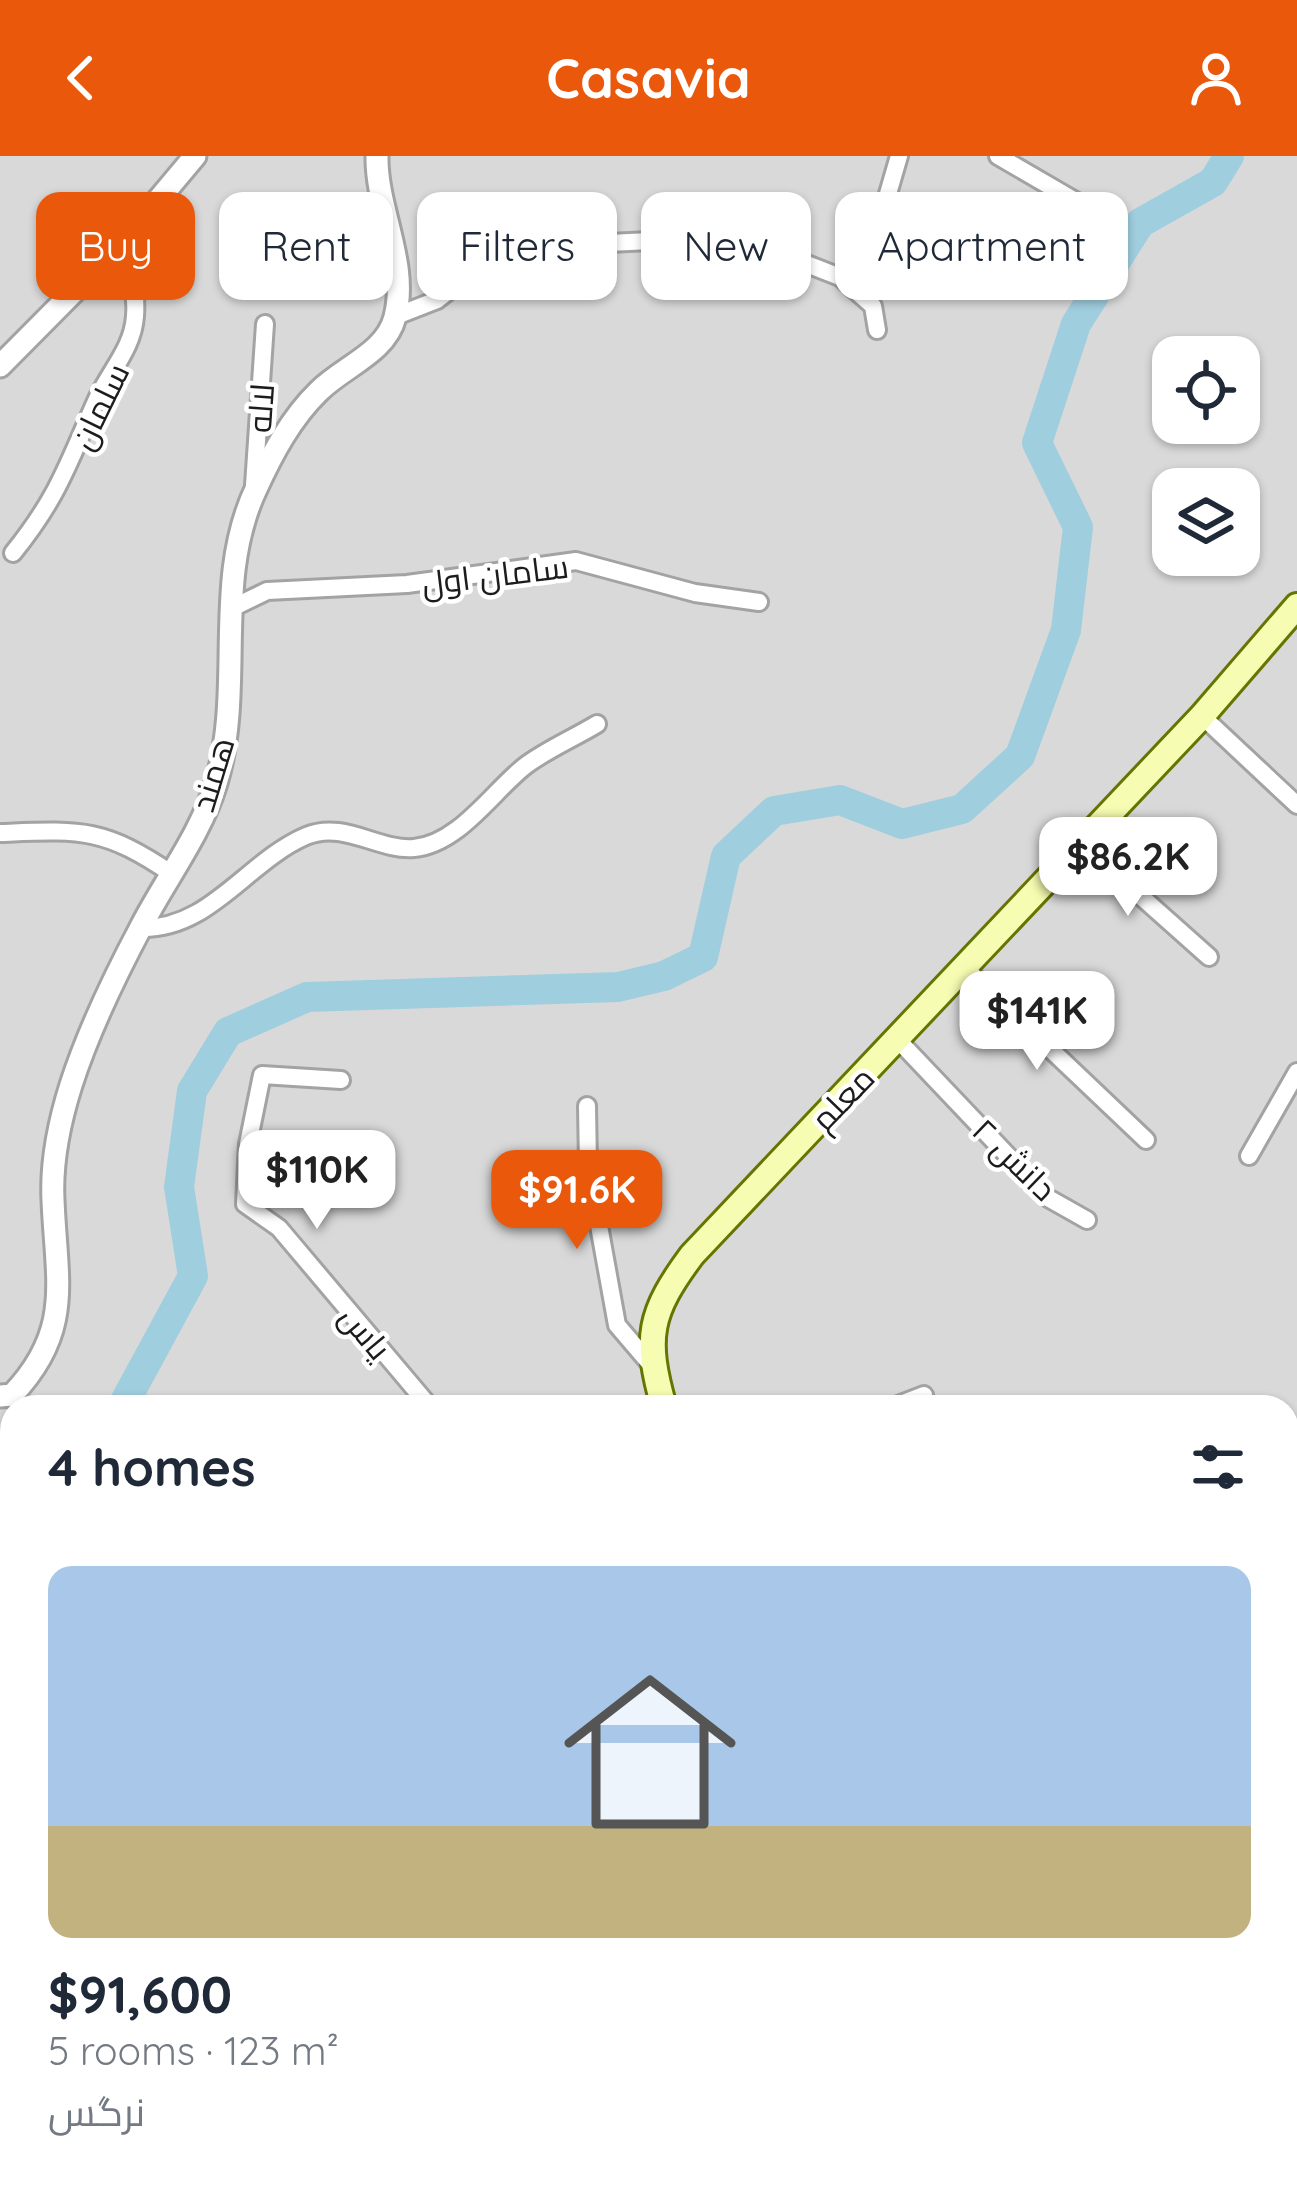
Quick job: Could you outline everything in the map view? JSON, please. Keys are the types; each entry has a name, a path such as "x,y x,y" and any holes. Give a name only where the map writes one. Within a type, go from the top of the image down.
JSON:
{"main road":[{"name":"معلم","path":"660,1395 652,1366 650,1330 664,1294 692,1255 1202,716 1297,606"}],"street":[{"path":"165,192 195,156"},
{"path":"377,156 376,180 396,254 396,316 437,300 487,262 526,247 712,238 776,252 835,275"},
{"path":"889,192 899,156"},
{"path":"998,156 1060,192"},
{"path":"0,366 65,300"},
{"name":"سلمان","path":"14,553 52,504 98,396 126,350 135,318 134,300"},
{"path":"866,300 873,306 877,330"},
{"name":"همند","path":"12,1395 30,1377 54,1327 62,1289 54,1149 72,1081 140,928 214,790 228,740 234,551 254,492 289,427 320,390 382,344 396,316"},
{"name":"لاله","path":"254,492 266,324"},
{"name":"سامان اول","path":"230,609 267,591 407,584 576,561 695,592 759,602"},
{"path":"1202,716 1297,805"},
{"path":"140,928 166,929 191,920 308,835 352,832 414,848 441,837 526,765 597,724"},
{"path":"0,833 85,830 127,843 172,874"},
{"path":"1081,843 1209,957"},
{"path":"965,968 1145,1140"},
{"name":"دانش ۲","path":"898,1040 1048,1198 1087,1220"},
{"path":"1249,1156 1297,1072"},
{"name":"یاس","path":"341,1080 262,1075 248,1144 245,1204 279,1228 420,1395"},
{"path":"587,1106 588,1165 617,1325 652,1366"}],"shaded area":[{"path":"0,156 1297,156 1297,1395 0,1395"}],"waterway":[{"path":"129,1395 193,1276 179,1187 192,1091 228,1032 307,997 618,987 664,976 703,957 726,856 774,811 840,800 902,824 962,809 1020,756 1066,630 1078,527 1037,443 1076,324 1140,223 1213,182 1229,156"}]}
